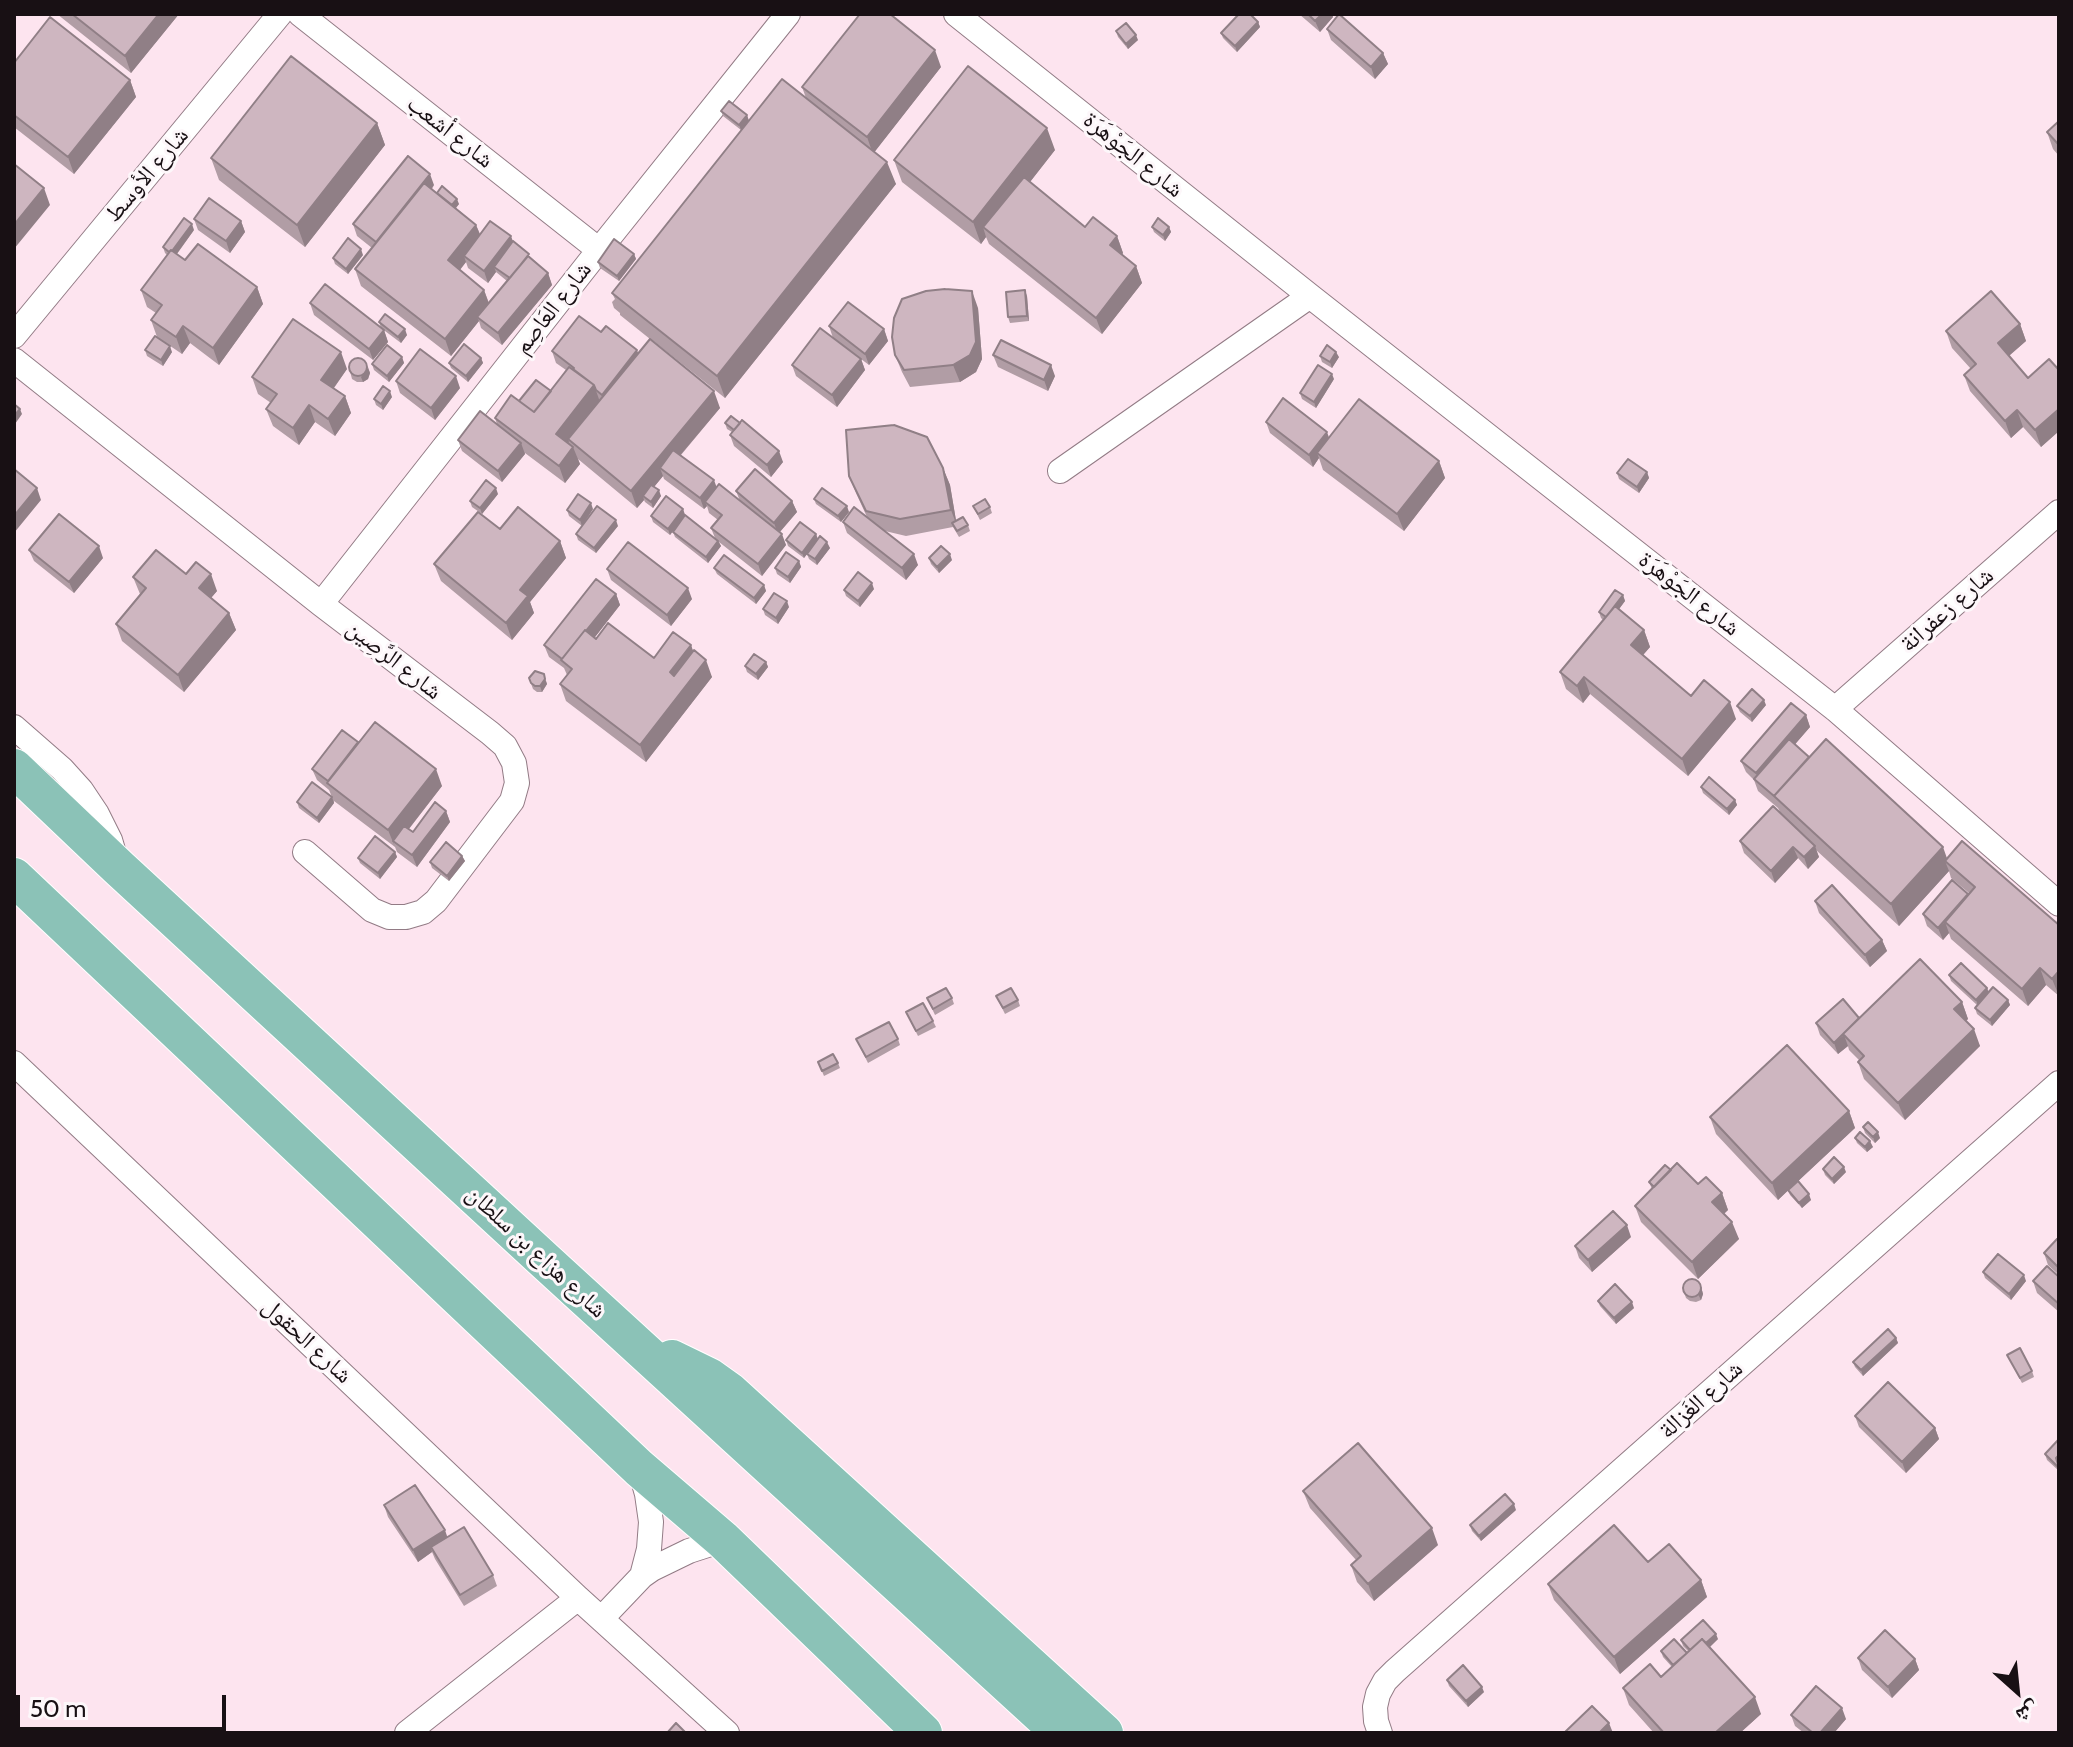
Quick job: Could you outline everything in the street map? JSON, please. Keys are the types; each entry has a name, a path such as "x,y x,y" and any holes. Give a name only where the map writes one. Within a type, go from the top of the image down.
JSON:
{"main road":[{"name":"شارع هزاع بن سلطان","path":"14,768 1061,1733"},
{"path":"14,877 639,1468 723,1540 923,1733"},
{"path":"640,1348 687,1365 730,1392 1104,1733"}],"street":[{"name":"شارع الأوسط","path":"14,336 280,14"},
{"name":"شارع أشعب","path":"300,14 599,250"},
{"name":"شارع العَاصِم","path":"321,604 788,14"},
{"name":"شارع الجَوْهَرَة","path":"956,14 1835,709 2059,904"},
{"path":"1060,471 1310,296"},
{"name":"شارع الرَّصِين","path":"14,360 505,746 514,763 517,783 512,801 436,901 423,912 406,917 389,917 372,910 305,852"},
{"name":"شارع زعفرانة","path":"1835,709 2059,512"},
{"path":"14,727 81,790 110,840 118,867"},
{"name":"شارع الحقول","path":"14,1063 578,1598 727,1733"},
{"name":"شارع الغَزالة","path":"1380,1733 1375,1707 1378,1694 1395,1671 2059,1083"},
{"path":"639,1468 651,1522 649,1549 642,1576"},
{"path":"602,1618 642,1576 673,1558 723,1540"},
{"path":"407,1733 578,1598"}],"building":[{"path":"72,14 159,14 125,56"},
{"path":"860,14 890,14 935,50 867,137 802,87"},
{"path":"1239,14 1250,14 1258,22 1235,46 1221,33"},
{"path":"1308,14 1322,14 1315,21"},
{"path":"1339,14 1383,53 1371,67 1327,29"},
{"path":"50,17 130,80 68,157 14,115 14,63"},
{"path":"1126,23 1136,35 1126,44 1116,31"},
{"path":"291,56 377,123 297,225 211,158"},
{"path":"968,66 1047,128 973,222 894,160"},
{"path":"782,79 887,162 717,376 612,293"},
{"path":"729,101 747,115 739,125 721,111"},
{"path":"2059,121 2059,145 2047,132"},
{"path":"408,156 430,174 376,242 353,224"},
{"path":"14,164 44,188 14,225"},
{"path":"1024,177 1085,227 1093,217 1117,236 1110,245 1136,266 1096,318 983,227"},
{"path":"424,183 476,225 448,260 484,290 445,339 355,269"},
{"path":"442,186 457,199 452,205 437,193"},
{"path":"209,198 241,221 226,241 194,219"},
{"path":"184,218 192,224 169,252 163,247"},
{"path":"1158,218 1169,227 1163,235 1152,227"},
{"path":"490,221 511,236 484,271 464,256"},
{"path":"348,238 361,249 346,269 333,258"},
{"path":"614,239 634,254 617,276 598,262"},
{"path":"513,241 529,254 510,278 494,267"},
{"path":"198,244 257,287 213,348 183,326 176,337 151,320 162,305 141,290 171,250 185,260"},
{"path":"528,256 548,273 498,333 477,317"},
{"path":"325,284 384,330 369,349 310,303"},
{"path":"945,289 972,291 976,342 970,355 953,365 904,370 895,355 892,337 894,318 902,299"},
{"path":"1025,290 1027,316 1008,317 1006,292"},
{"path":"1991,291 2020,324 1998,343 2028,378 2049,359 2059,370 2059,409 2035,430 2017,410 2005,421 1964,375 1976,364 1946,331"},
{"path":"848,302 884,329 865,354 829,326"},
{"path":"385,314 405,329 398,337 379,322"},
{"path":"579,316 601,332 606,326 637,350 602,395 552,351"},
{"path":"293,319 341,352 321,380 345,396 328,419 309,405 293,428 266,409 277,394 252,377"},
{"path":"820,328 861,359 832,395 792,365"},
{"path":"155,336 170,346 161,360 145,350"},
{"path":"650,339 714,391 631,491 568,439"},
{"path":"1001,340 1051,365 1044,380 993,355"},
{"path":"464,344 481,358 466,376 449,363"},
{"path":"387,345 402,357 387,376 372,364"},
{"path":"1327,345 1336,352 1330,362 1320,356"},
{"path":"420,349 456,376 431,408 396,381"},
{"path":"354,358 362,358 367,367 365,374 354,376 349,371 349,363"},
{"path":"1318,365 1332,374 1314,402 1300,393"},
{"path":"569,367 594,385 556,434 573,447 559,466 495,418 511,395 534,412"},
{"path":"536,380 551,391 534,412 519,401"},
{"path":"383,386 390,391 381,404 374,399"},
{"path":"1283,398 1327,432 1309,455 1266,422"},
{"path":"1359,399 1439,461 1397,514 1317,453"},
{"path":"480,411 521,443 498,471 458,440"},
{"path":"731,416 740,423 734,430 725,423"},
{"path":"742,420 779,451 767,465 730,435"},
{"path":"894,425 927,437 943,468 951,510 900,519 866,511 849,476 846,430"},
{"path":"673,450 714,480 700,498 660,468"},
{"path":"1628,459 1647,472 1637,487 1617,473"},
{"path":"14,469 37,488 14,516"},
{"path":"755,469 792,501 774,523 736,491"},
{"path":"486,480 496,488 480,508 470,501"},
{"path":"719,484 782,534 758,564 711,528 722,515 705,502"},
{"path":"651,485 659,490 651,502 643,496"},
{"path":"822,488 847,506 838,516 814,499"},
{"path":"578,494 591,503 580,520 567,510"},
{"path":"666,496 683,509 668,529 651,516"},
{"path":"985,499 990,507 978,514 973,506"},
{"path":"597,506 616,520 594,548 576,534"},
{"path":"518,507 560,541 520,590 528,596 506,623 434,564 478,512 500,529"},
{"path":"854,507 914,554 902,568 843,522"},
{"path":"59,514 99,546 69,582 29,550"},
{"path":"685,515 718,541 706,557 673,532"},
{"path":"963,517 968,525 957,531 952,523"},
{"path":"800,522 816,534 802,553 786,540"},
{"path":"820,536 827,542 815,559 807,554"},
{"path":"628,542 688,588 667,615 607,569"},
{"path":"941,546 950,554 937,567 929,558"},
{"path":"156,550 186,574 196,562 211,574 199,588 229,613 178,675 116,624 146,588 133,577"},
{"path":"786,552 799,561 788,577 775,568"},
{"path":"724,555 764,585 754,598 714,568"},
{"path":"858,572 872,583 858,601 844,590"},
{"path":"596,579 616,594 562,659 544,645"},
{"path":"1615,590 1623,595 1606,617 1599,612"},
{"path":"774,593 787,601 776,618 763,609"},
{"path":"1615,606 1644,630 1631,645 1691,696 1704,680 1730,702 1682,759 1584,677 1577,686 1560,672"},
{"path":"608,623 654,658 673,632 691,645 670,672 674,676 694,650 706,660 640,745 560,684 572,669 561,660 585,630 596,639"},
{"path":"754,654 766,662 756,674 745,666"},
{"path":"535,671 544,674 545,679 540,686 535,686 529,678"},
{"path":"1752,689 1764,700 1750,716 1737,706"},
{"path":"1791,703 1806,715 1756,773 1741,761"},
{"path":"375,722 436,769 388,830 327,783"},
{"path":"342,730 358,742 328,781 312,769"},
{"path":"1789,739 1809,757 1774,796 1754,779"},
{"path":"1826,739 1943,847 1891,904 1774,796"},
{"path":"1709,777 1735,800 1727,809 1701,787"},
{"path":"312,782 332,797 317,818 297,802"},
{"path":"435,802 446,811 412,855 393,841 404,826 413,832"},
{"path":"1773,806 1815,846 1804,857 1793,847 1771,871 1740,841"},
{"path":"375,836 395,852 378,873 358,858"},
{"path":"1962,841 2059,925 2059,971 2052,979 2040,968 2022,989 1945,922 1975,887 1945,861"},
{"path":"446,842 462,856 447,876 430,862"},
{"path":"1952,880 1968,894 1938,928 1923,914"},
{"path":"1832,885 1882,940 1865,955 1815,901"},
{"path":"1920,959 1962,1002 1954,1009 1974,1029 1898,1103 1858,1062 1864,1056 1843,1034"},
{"path":"1961,963 1987,988 1976,1000 1949,975"},
{"path":"1993,987 2008,1000 1990,1020 1975,1008"},
{"path":"946,988 952,998 933,1009 927,998"},
{"path":"1011,988 1018,1000 1003,1008 996,996"},
{"path":"1843,999 1859,1018 1834,1043 1816,1023"},
{"path":"923,1003 933,1021 916,1031 906,1012"},
{"path":"889,1022 898,1039 866,1057 856,1039"},
{"path":"1787,1045 1849,1111 1772,1183 1710,1117"},
{"path":"833,1054 838,1063 822,1071 818,1062"},
{"path":"1868,1122 1878,1132 1873,1137 1863,1127"},
{"path":"1860,1132 1870,1141 1865,1147 1855,1138"},
{"path":"1834,1157 1844,1167 1832,1179 1823,1169"},
{"path":"1677,1163 1698,1184 1706,1177 1722,1193 1712,1202 1732,1222 1692,1262 1635,1206"},
{"path":"1665,1165 1671,1170 1654,1187 1649,1182"},
{"path":"1798,1181 1809,1194 1799,1203 1788,1190"},
{"path":"1613,1211 1627,1225 1588,1260 1575,1246"},
{"path":"2057,1239 2059,1241 2059,1268 2044,1253"},
{"path":"1998,1254 2024,1275 2009,1294 1983,1272"},
{"path":"2047,1266 2059,1277 2059,1304 2033,1281"},
{"path":"1692,1279 1701,1288 1692,1297 1683,1288"},
{"path":"1615,1284 1632,1302 1614,1318 1598,1301"},
{"path":"1888,1329 1896,1338 1861,1370 1853,1362"},
{"path":"2020,1348 2032,1371 2020,1378 2007,1355"},
{"path":"1888,1382 1935,1428 1902,1462 1855,1416"},
{"path":"2059,1439 2059,1455 2056,1458 2059,1468 2045,1454"},
{"path":"1358,1443 1432,1528 1368,1584 1351,1565 1361,1556 1303,1491"},
{"path":"415,1485 445,1530 413,1550 384,1505"},
{"path":"1505,1494 1514,1504 1479,1536 1470,1525"},
{"path":"1614,1525 1648,1562 1669,1544 1701,1580 1614,1657 1548,1584"},
{"path":"464,1527 493,1575 460,1595 431,1547"},
{"path":"1703,1620 1716,1634 1706,1643 1702,1639 1690,1650 1681,1640"},
{"path":"1885,1630 1915,1659 1888,1687 1858,1658"},
{"path":"1674,1639 1687,1653 1673,1665 1661,1651"},
{"path":"1702,1639 1755,1697 1715,1733 1664,1733 1623,1688 1650,1664 1661,1677"},
{"path":"1463,1665 1482,1687 1466,1701 1447,1680"},
{"path":"1816,1686 1842,1708 1820,1733 1813,1733 1791,1715"},
{"path":"1592,1706 1609,1723 1599,1733 1564,1733"},
{"path":"676,1723 686,1733 667,1733"}]}
